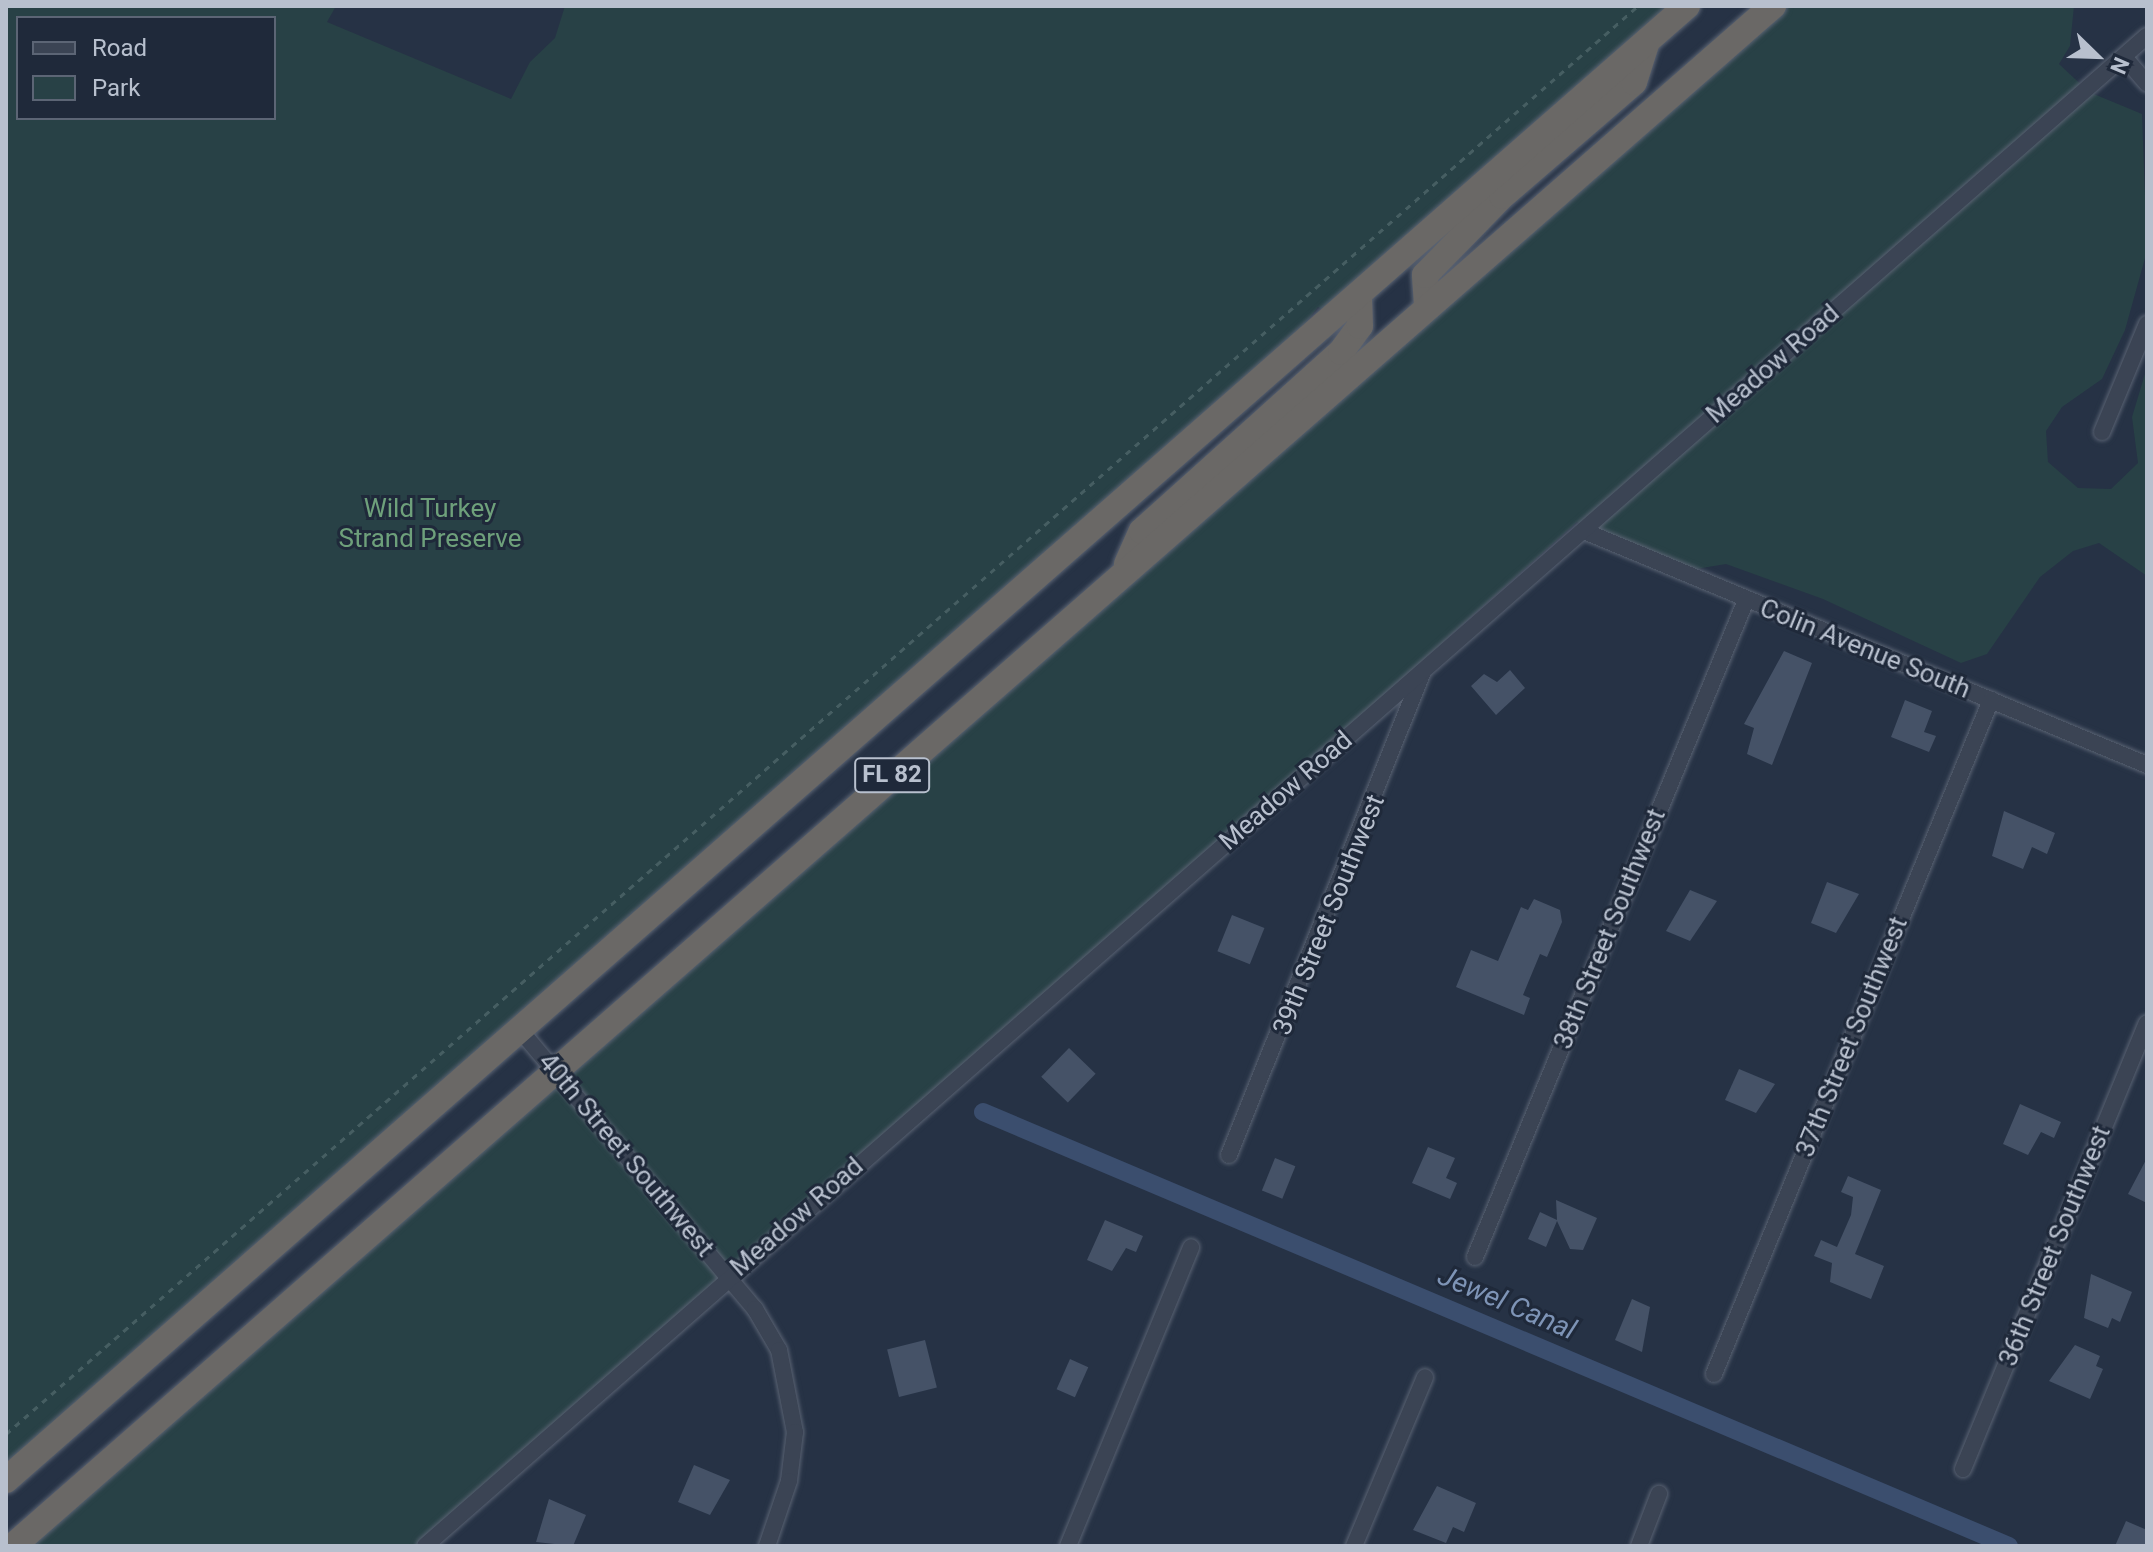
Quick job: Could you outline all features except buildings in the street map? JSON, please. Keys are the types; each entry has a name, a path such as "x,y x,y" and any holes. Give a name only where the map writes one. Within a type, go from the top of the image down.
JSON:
{"highway":[{"name":"FL 82","path":"6,1480 1687,6"},
{"name":"FL 82","path":"13,1546 1427,305 1773,6"},
{"path":"1427,305 1423,286 1432,267 1634,82 1647,41"},
{"path":"1122,574 1142,531 1355,336 1359,294"}],"street":[{"name":"Meadow Road","path":"425,1546 2147,36"},
{"path":"2124,57 2147,83"},
{"path":"2102,432 2147,324"},
{"name":"Colin Avenue South","path":"1584,531 2147,765"},
{"name":"38th Street Southwest","path":"1475,1257 1746,600"},
{"name":"39th Street Southwest","path":"1229,1155 1422,673"},
{"name":"37th Street Southwest","path":"1714,1374 1991,700"},
{"name":"36th Street Southwest","path":"1963,1469 2147,1023"},
{"name":"40th Street Southwest","path":"520,1030 729,1277 779,1350 793,1404 789,1481 767,1546"},
{"path":"1068,1546 1191,1247"},
{"path":"1354,1546 1425,1377"},
{"path":"1639,1546 1659,1494"}],"path":[{"path":"6,1434 1638,6"}],"green space":[{"name":"Wild Turkey Strand Preserve","path":"6,6 336,6 327,22 511,99 530,62 555,38 565,6 1671,6 1325,311 1318,307 1292,340 6,1467"},
{"path":"1789,6 2074,6 2070,46 2059,64 2089,92 2142,114 2147,251 2125,330 2102,379 2062,407 2046,431 2048,462 2078,488 2111,489 2138,463 2132,417 2147,367 2147,576 2099,543 2073,551 2040,577 1987,654 1961,663 1823,599 1726,564 1684,571 1577,522 434,1546 28,1546"}],"waterway":[{"name":"Jewel Canal","path":"983,1112 2009,1546"}]}
